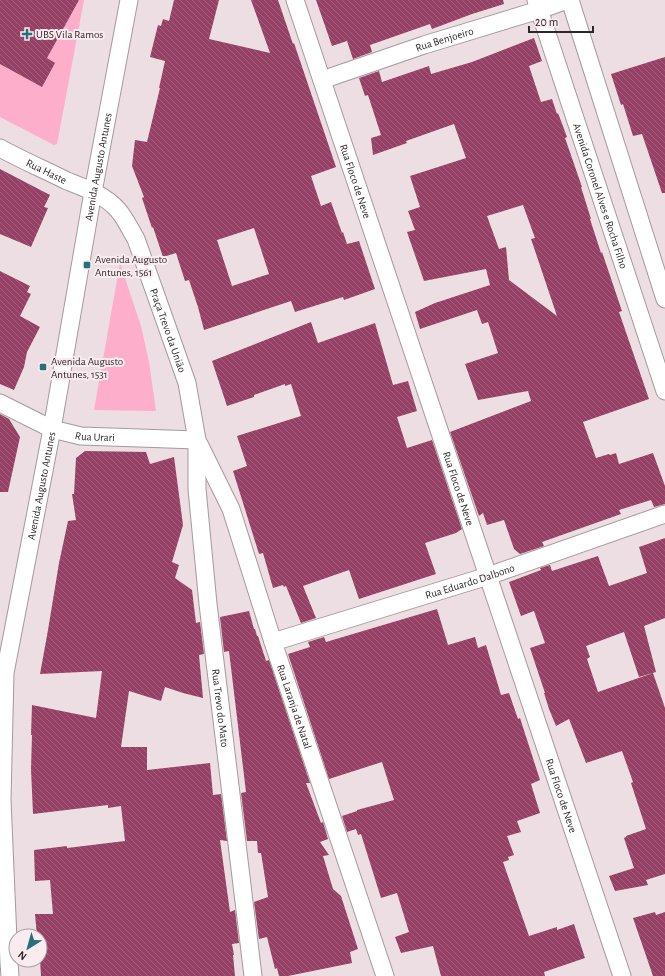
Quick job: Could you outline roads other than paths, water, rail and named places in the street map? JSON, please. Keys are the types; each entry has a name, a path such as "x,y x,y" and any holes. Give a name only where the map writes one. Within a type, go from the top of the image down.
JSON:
{"street":[{"name":"Avenida Augusto Antunes","path":"6,965 2,800 3,672 52,429 93,192 129,0"},
{"name":"Rua Floco de Neve","path":"295,0 622,976"},
{"name":"Rua Benjoeiro","path":"322,80 537,5 567,0"},
{"path":"570,0 665,300"},
{"name":"Avenida Coronel Alves e Rocha Filho","path":"537,5 665,392"},
{"name":"Rua Haste","path":"0,148 17,158 93,192"},
{"name":"Praça Trevo da União","path":"93,192 108,201 118,210 136,239 187,383 197,440"},
{"name":"Rua Urari","path":"0,403 52,429 81,436 197,440"},
{"name":"Rua Laranja de Natal","path":"197,440 231,509 273,642 385,976"},
{"name":"Rua Trevo do Mato","path":"197,440 197,489 208,604 253,976"},
{"name":"Rua Eduardo Dalbono","path":"273,642 488,576 665,514"}],"place":[{"name":"UBS Vila Ramos","path":"27,34"},
{"name":"Avenida Augusto Antunes, 1561","path":"87,265"},
{"name":"Avenida Augusto Antunes, 1531","path":"43,367"}]}
